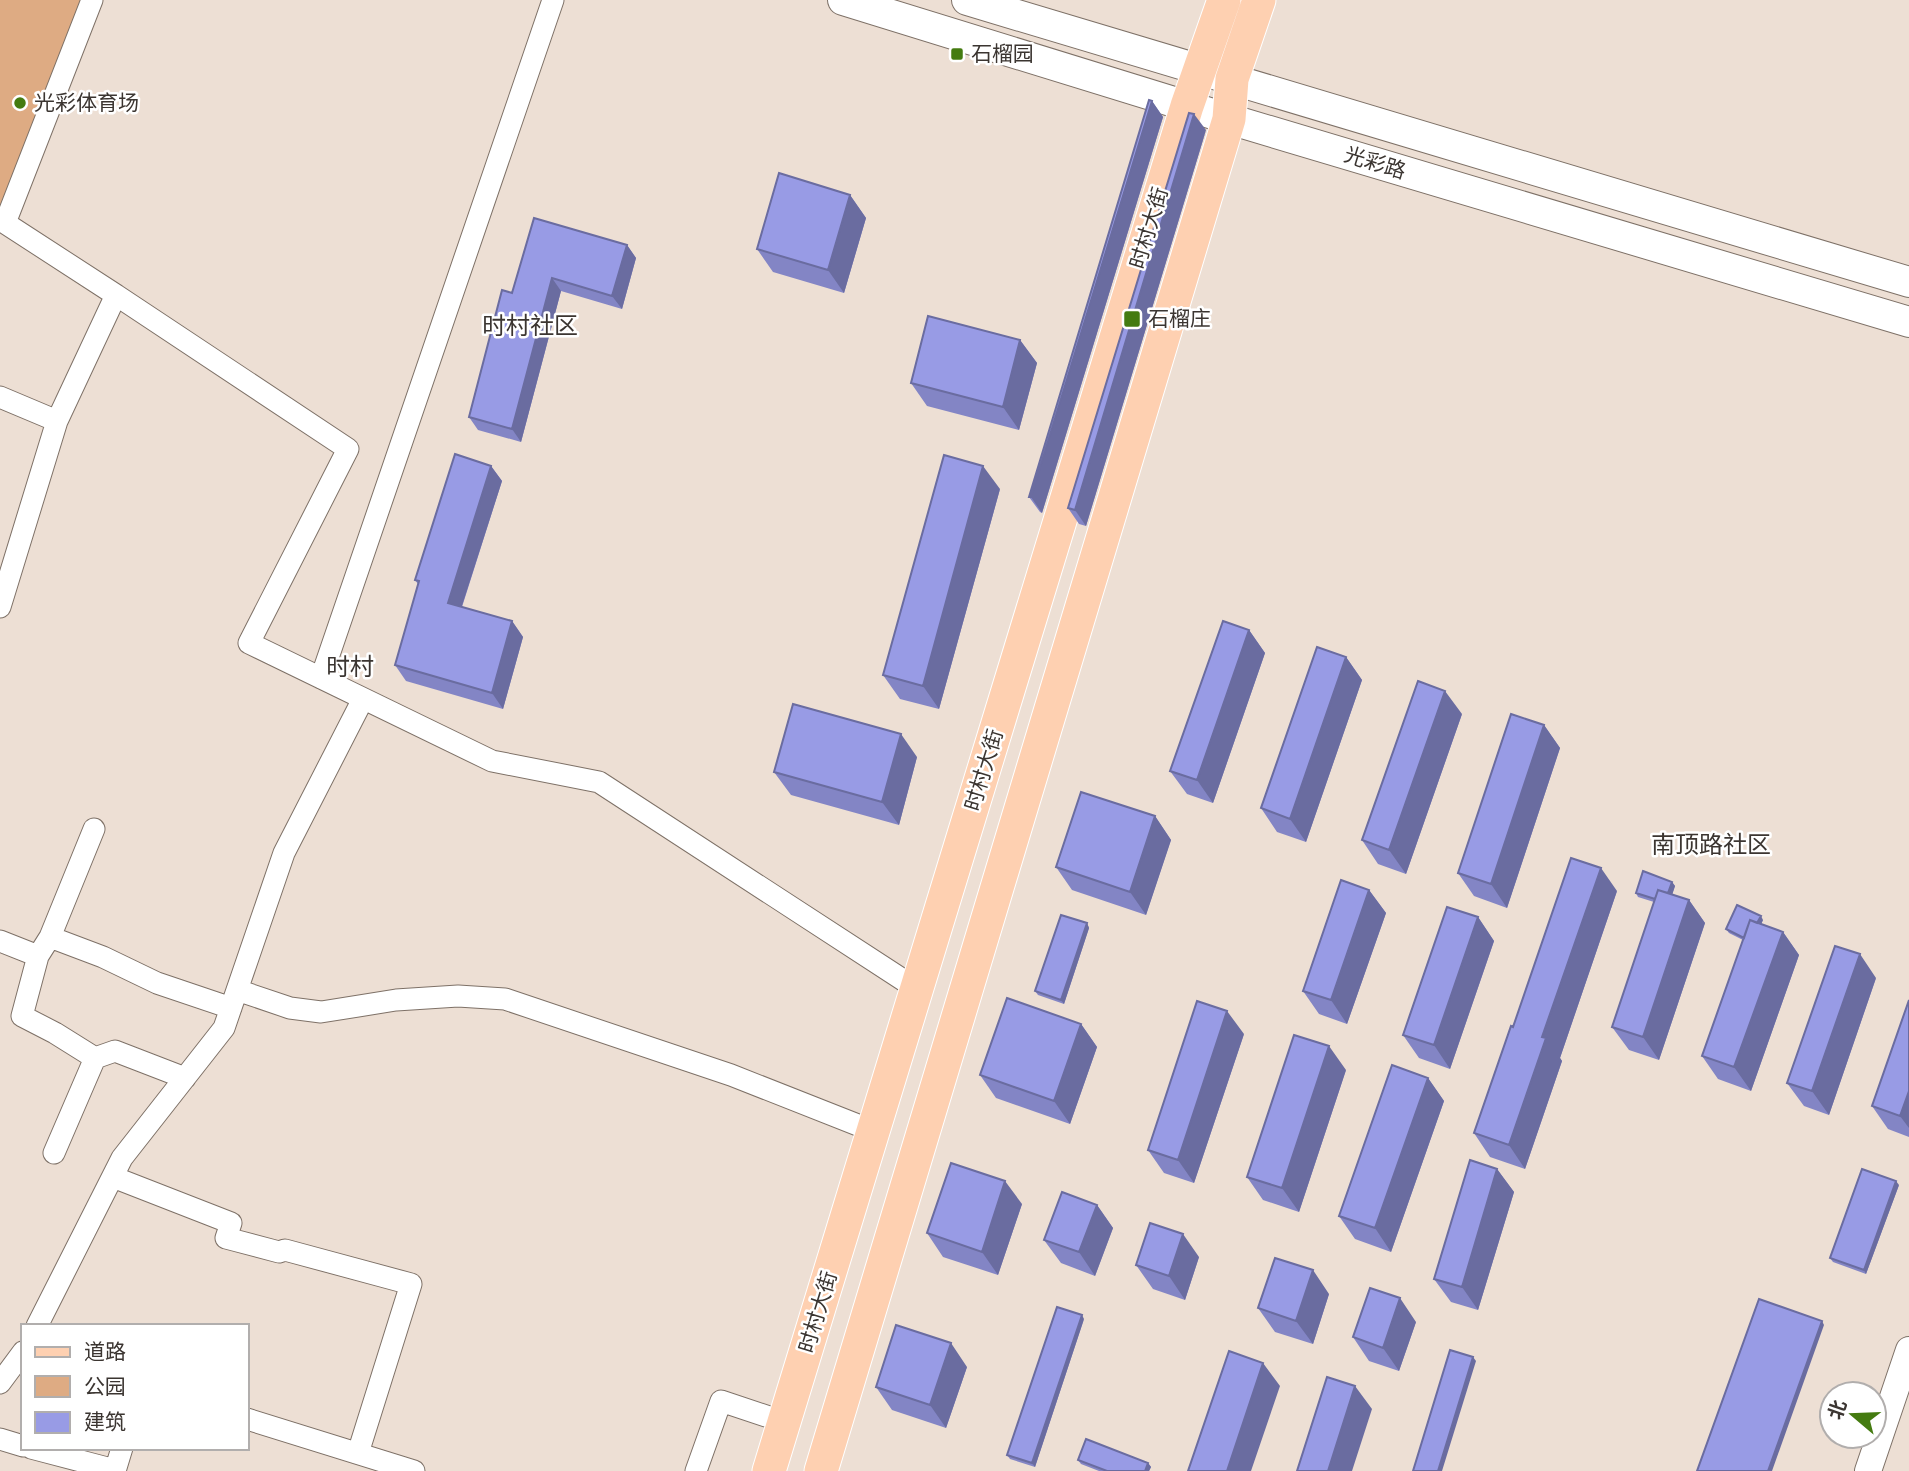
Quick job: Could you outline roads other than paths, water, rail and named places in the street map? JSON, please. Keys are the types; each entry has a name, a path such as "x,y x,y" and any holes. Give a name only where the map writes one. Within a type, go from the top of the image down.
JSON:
{"main road":[{"name":"光彩路","path":"843,0 1229,119 1909,322"},
{"name":"光彩路","path":"967,0 1909,282"},
{"name":"时村大街","path":"769,1471 1187,106 1224,0"},
{"path":"821,1471 1229,119 1232,79 1259,0"}],"street":[{"path":"92,0 5,223 348,449 249,643 492,761 599,782 917,989"},
{"path":"321,678 553,0"},
{"path":"0,607 57,421 116,295"},
{"path":"0,397 57,421"},
{"path":"38,1324 122,1158 224,1028 284,853 363,699"},
{"path":"94,829 50,937 38,956 22,1016 55,1033 95,1059"},
{"path":"50,937 103,957 158,983 290,1008 321,1012 396,1000 458,996 505,999 731,1075 873,1131"},
{"path":"0,941 38,956"},
{"path":"54,1153 95,1059 115,1051 185,1078"},
{"path":"113,1177 231,1223 226,1238 279,1252 285,1250 411,1284 358,1453"},
{"path":"1868,1471 1909,1350"},
{"path":"0,1383 21,1355"},
{"path":"696,1471 721,1401 784,1422"},
{"path":"248,1419 414,1471"},
{"path":"0,1439 21,1446"},
{"path":"38,1450 115,1471 121,1450"}],"place":[{"name":"石榴园","path":"957,54"},
{"name":"光彩体育场","path":"20,103"},
{"name":"石榴庄","path":"1132,319"}],"district":[{"name":"时村社区","path":"530,326"},
{"name":"时村","path":"350,667"},
{"name":"南顶路社区","path":"1711,845"}]}
